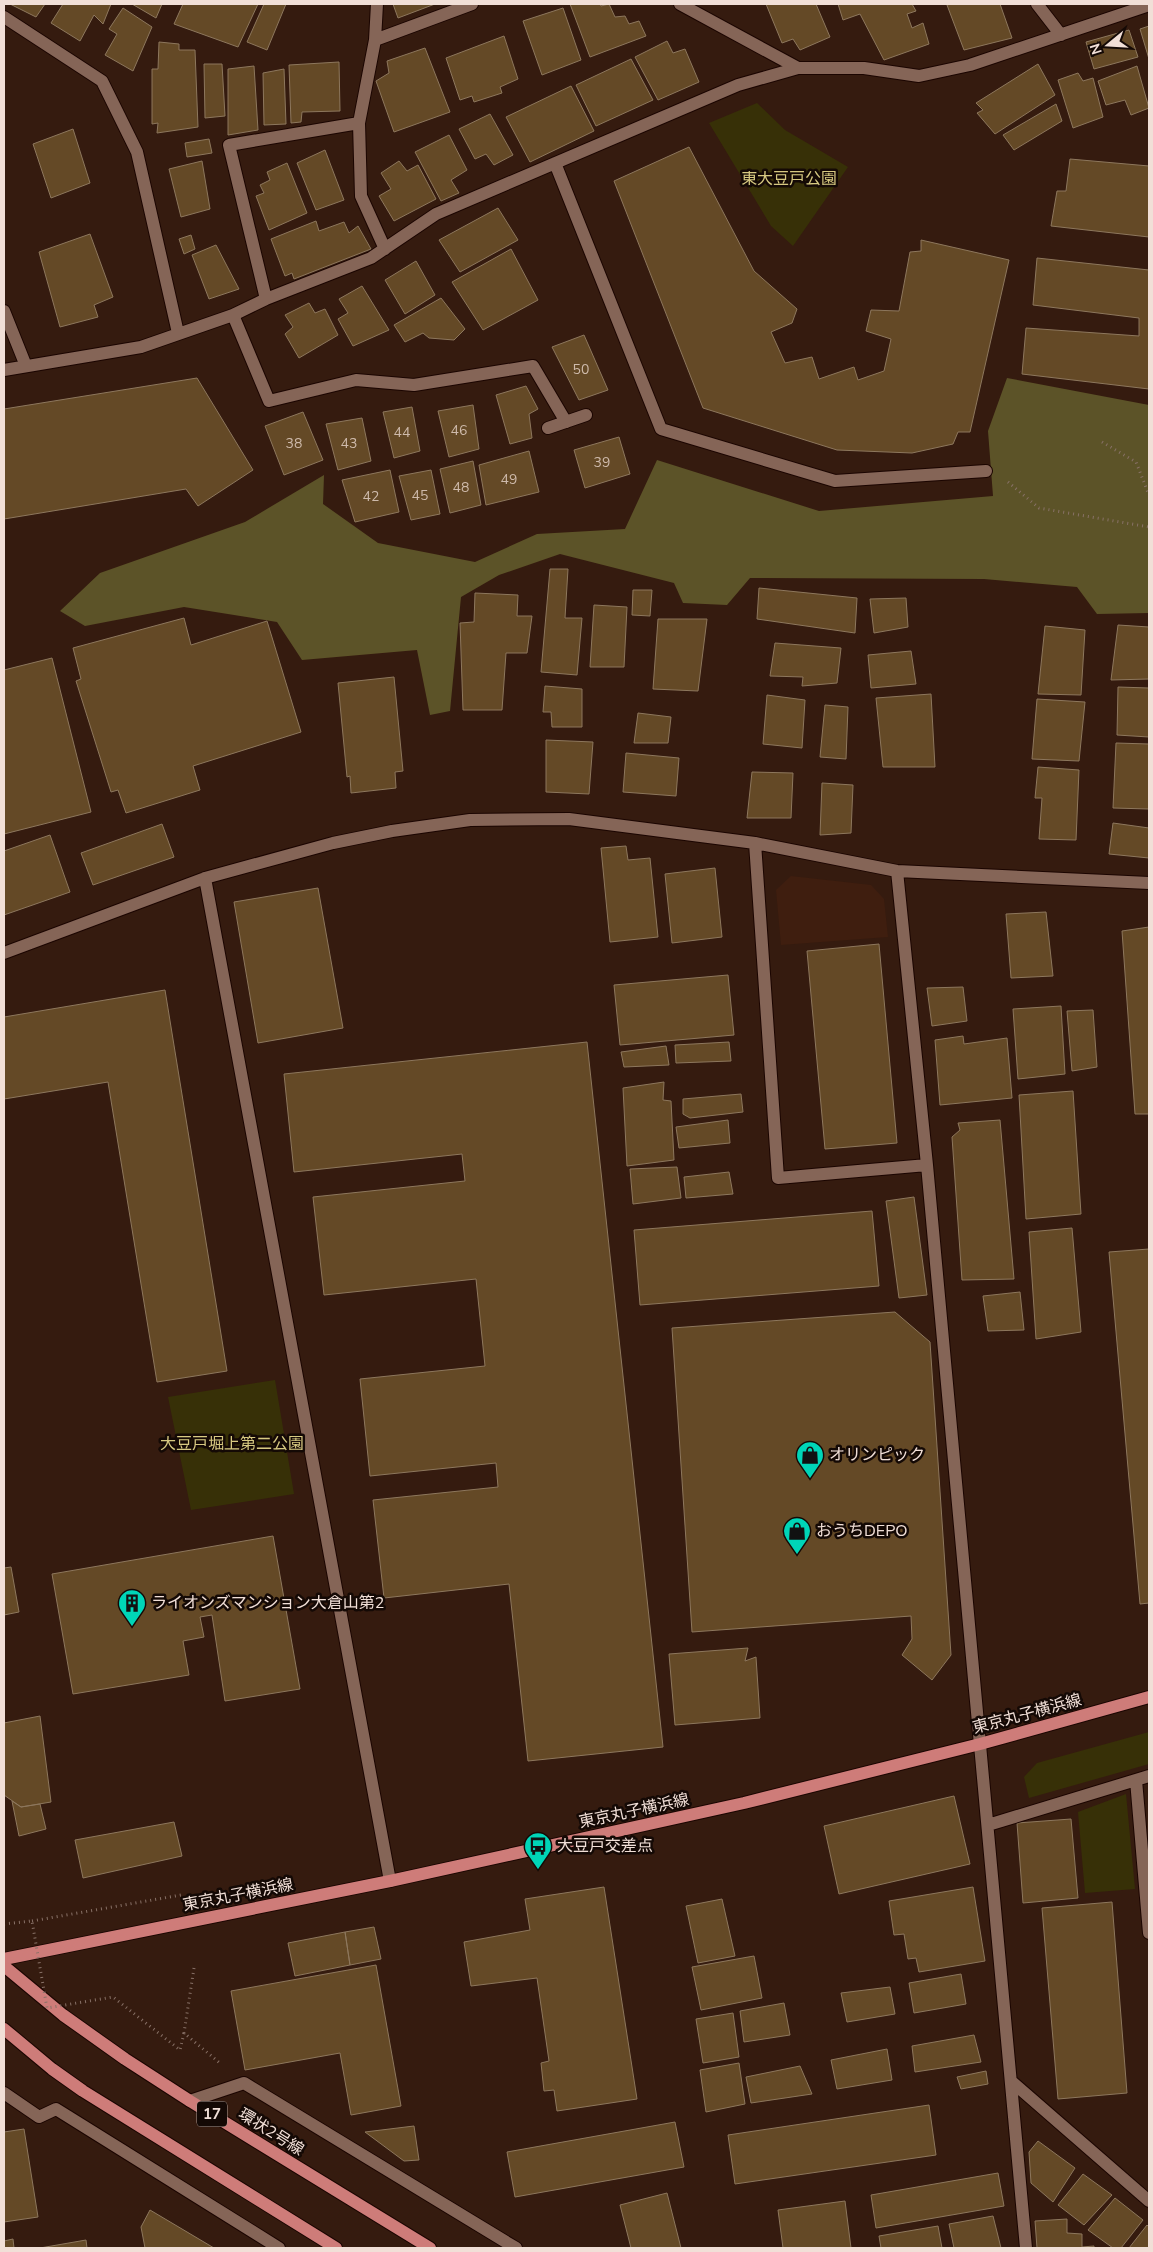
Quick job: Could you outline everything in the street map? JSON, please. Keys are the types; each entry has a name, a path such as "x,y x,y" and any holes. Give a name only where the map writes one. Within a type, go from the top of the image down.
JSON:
{"main road":[{"name":"東京丸子横浜線","path":"4,1959 390,1880 744,1804 980,1744 1149,1697"},
{"name":"環状2号線","path":"4,1966 63,2015 190,2101 430,2248"},
{"path":"4,2029 52,2069 83,2091 336,2248"}],"street":[{"path":"377,4 375,40 359,123 361,196 385,249"},
{"path":"375,40 472,4"},
{"path":"680,4 798,68"},
{"path":"1037,4 1061,35"},
{"path":"4,370 141,348 178,333 233,315 266,299 371,258 436,214 738,85 798,68 864,68 919,76 970,66 1149,5"},
{"path":"4,17 102,80 137,152 178,333"},
{"path":"266,299 229,145 359,123"},
{"path":"555,163 661,429 835,481 986,470"},
{"path":"4,311 26,366"},
{"path":"233,315 269,401 356,380 414,385 533,366 566,422"},
{"path":"548,428 586,416"},
{"path":"4,953 204,878 334,843 392,830 470,820 569,819 755,843 898,871 1149,883"},
{"path":"755,843 778,1178 927,1166"},
{"path":"898,871 927,1166 1026,2248"},
{"path":"204,878 390,1880"},
{"path":"988,1825 1149,1776"},
{"path":"1136,1780 1149,1926"},
{"path":"1011,2081 1149,2201"},
{"path":"190,2101 244,2083 516,2248"},
{"path":"4,2092 39,2117 56,2109 279,2248"}],"path":[{"path":"1102,442 1136,462 1149,496"},
{"path":"1008,482 1039,508 1149,527"},
{"path":"4,1924 32,1921 181,1895"},
{"path":"32,1921 47,2008 113,1997 180,2050 194,1968"},
{"path":"184,2033 244,2083"}],"shaded area":[{"path":"1007,378 1149,405 1149,613 1097,614 1077,587 984,579 750,578 727,605 683,603 674,583 560,554 499,575 461,597 450,711 430,715 417,650 302,660 277,622 184,607 85,626 60,611 100,573 245,522 324,475 323,504 378,543 475,562 537,534 625,529 657,460 819,511 993,496 988,431"},
{"path":"791,876 871,885 884,899 888,937 781,945 776,890"}],"green space":[{"name":"東大豆戸公園","path":"757,103 785,130 848,167 793,246 771,226 709,123"},
{"name":"大豆戸堀上第二公園","path":"275,1380 294,1494 191,1510 168,1397"},
{"path":"1149,1732 1149,1764 1029,1798 1024,1777 1037,1763"},
{"path":"1126,1794 1135,1889 1085,1893 1078,1812"}],"building":[{"path":"10,4 45,4 36,17"},
{"path":"63,4 111,4 103,24 94,15 80,41 51,23"},
{"path":"132,4 162,4 156,18"},
{"path":"183,4 258,4 238,47 174,24"},
{"path":"264,4 286,4 267,50 247,42"},
{"path":"393,4 435,4 398,18"},
{"path":"570,4 600,4 601,6 609,4 615,17 625,16 629,24 639,21 646,36 590,57"},
{"path":"766,4 816,4 830,37 800,50 793,39 782,43"},
{"path":"838,4 912,4 916,11 907,14 912,28 923,23 929,44 884,60 860,14 843,20"},
{"path":"1000,4 1012,38 964,50 947,5"},
{"path":"123,8 152,27 133,71 105,55 117,34 109,29"},
{"path":"563,8 581,60 542,75 523,21"},
{"path":"1149,26 1149,59 1140,29"},
{"path":"1129,30 1138,57 1094,69 1086,42"},
{"path":"504,36 518,79 500,87 502,93 474,102 472,96 460,100 446,58"},
{"path":"667,41 673,53 685,49 699,82 658,100 635,57"},
{"path":"159,42 179,44 179,50 195,50 198,127 157,133 158,123 152,124 152,69 158,69"},
{"path":"425,48 450,112 394,132 376,81 389,73 387,61"},
{"path":"631,59 653,100 596,126 576,85"},
{"path":"339,62 340,111 302,112 301,122 291,123 289,65"},
{"path":"204,64 222,64 225,116 205,118"},
{"path":"1038,64 1055,95 995,134 977,113 983,110 976,103"},
{"path":"254,66 258,130 228,135 228,69"},
{"path":"1137,66 1149,108 1131,115 1125,100 1106,105 1098,81"},
{"path":"284,69 286,124 264,125 263,73"},
{"path":"1078,73 1083,81 1093,78 1103,117 1073,128 1058,80"},
{"path":"571,86 594,131 530,162 506,117"},
{"path":"1056,104 1062,121 1014,150 1003,135"},
{"path":"490,114 513,155 494,165 486,154 475,159 459,129"},
{"path":"73,129 90,183 51,198 33,144"},
{"path":"449,135 467,170 451,180 459,193 441,201 415,152"},
{"path":"209,139 212,153 187,157 185,143"},
{"path":"689,147 754,271 797,309 792,323 771,332 785,363 812,357 819,379 854,367 858,380 884,371 891,339 866,331 871,310 899,311 910,252 921,251 921,240 1009,260 970,432 958,432 953,444 912,453 837,450 703,408 614,181"},
{"path":"325,150 344,200 316,210 297,163"},
{"path":"1070,159 1149,166 1149,237 1051,226 1057,191 1066,191"},
{"path":"202,161 210,209 181,217 169,169"},
{"path":"399,161 407,171 418,165 436,199 394,221 379,196 391,189 381,173"},
{"path":"287,163 307,213 269,230 256,196 264,193 260,185 270,180 267,172"},
{"path":"498,208 518,240 460,272 439,240"},
{"path":"316,221 319,231 344,222 349,233 358,226 371,249 294,279 292,273 285,276 271,239"},
{"path":"90,234 113,297 94,305 98,317 60,327 39,252"},
{"path":"191,235 195,249 184,254 179,239"},
{"path":"216,245 239,289 209,299 192,255"},
{"path":"511,249 538,300 483,330 452,282"},
{"path":"1037,258 1149,270 1149,389 1022,374 1026,328 1139,336 1139,318 1033,305"},
{"path":"416,261 435,295 405,314 385,280"},
{"path":"362,286 389,330 353,346 338,319 348,313 339,299"},
{"path":"441,298 465,329 454,340 429,338 423,333 405,342 394,325"},
{"path":"309,303 315,313 325,309 338,335 299,358 285,334 293,327 285,315"},
{"path":"584,335 608,390 579,400 552,347"},
{"path":"197,378 253,470 198,506 186,489 4,519 4,409"},
{"path":"526,386 538,409 529,414 532,438 510,444 496,395"},
{"path":"473,405 479,449 449,457 438,411"},
{"path":"412,407 420,451 394,458 383,412"},
{"path":"303,412 323,460 284,475 265,426"},
{"path":"362,418 371,461 338,470 326,424"},
{"path":"619,437 630,474 585,488 574,450"},
{"path":"529,451 539,492 486,505 479,465"},
{"path":"473,461 481,505 450,513 440,469"},
{"path":"390,470 399,512 355,522 342,480"},
{"path":"431,470 440,514 411,520 399,476"},
{"path":"550,569 568,569 565,618 582,618 577,675 541,672"},
{"path":"759,588 857,598 855,633 757,619"},
{"path":"633,590 652,590 650,616 632,615"},
{"path":"475,593 518,595 517,616 532,616 527,653 506,653 502,710 463,710 460,623 474,622"},
{"path":"906,598 908,627 874,633 870,599"},
{"path":"594,605 627,607 624,667 590,667"},
{"path":"184,618 191,645 267,621 301,732 193,766 200,790 126,813 118,790 111,792 76,681 81,679 73,648"},
{"path":"658,619 707,619 698,691 653,689"},
{"path":"1118,625 1149,627 1149,679 1111,680"},
{"path":"1045,626 1085,630 1081,695 1038,694"},
{"path":"775,643 841,648 837,683 802,686 803,677 770,676"},
{"path":"911,651 916,684 871,688 868,655"},
{"path":"52,658 91,812 4,834 4,670"},
{"path":"394,677 403,771 395,772 396,788 351,793 350,776 347,777 338,683"},
{"path":"545,686 582,689 582,727 552,727 551,712 543,712"},
{"path":"1118,687 1149,688 1149,737 1117,735"},
{"path":"931,694 935,767 883,767 876,698"},
{"path":"767,695 805,700 802,748 763,744"},
{"path":"1037,699 1085,702 1079,761 1032,759"},
{"path":"825,705 848,707 846,759 820,757"},
{"path":"638,713 671,717 668,743 634,743"},
{"path":"546,740 593,742 589,794 546,792"},
{"path":"1116,743 1149,744 1149,809 1113,808"},
{"path":"626,753 679,758 676,796 623,792"},
{"path":"1038,767 1079,770 1076,840 1039,839 1042,798 1035,798"},
{"path":"752,772 793,773 791,818 747,818"},
{"path":"822,783 853,785 851,833 820,835"},
{"path":"1113,823 1149,828 1149,858 1109,854"},
{"path":"162,824 174,857 93,885 81,853"},
{"path":"50,835 70,892 4,915 4,851"},
{"path":"626,846 628,860 650,858 658,937 610,942 601,848"},
{"path":"715,868 722,937 672,943 665,874"},
{"path":"318,888 343,1028 258,1043 234,902"},
{"path":"1046,912 1053,976 1011,978 1006,914"},
{"path":"1149,927 1149,1114 1135,1114 1122,931"},
{"path":"879,944 897,1143 825,1149 807,951"},
{"path":"728,975 734,1035 620,1045 614,985"},
{"path":"963,987 967,1021 932,1026 927,988"},
{"path":"165,990 227,1371 157,1382 108,1082 4,1099 4,1017"},
{"path":"1061,1006 1065,1074 1018,1079 1013,1009"},
{"path":"1093,1010 1097,1067 1072,1071 1067,1011"},
{"path":"963,1036 964,1044 1007,1038 1012,1098 940,1105 935,1040"},
{"path":"587,1042 663,1747 528,1761 509,1584 384,1598 373,1500 498,1487 496,1463 370,1476 360,1379 485,1366 476,1279 324,1295 313,1197 465,1181 462,1154 294,1172 284,1074"},
{"path":"729,1042 731,1061 676,1063 675,1045"},
{"path":"666,1046 669,1065 624,1067 621,1052"},
{"path":"664,1082 663,1100 671,1101 674,1160 627,1166 623,1088"},
{"path":"1073,1091 1081,1214 1026,1219 1019,1095"},
{"path":"741,1094 743,1112 690,1118 683,1114 683,1099"},
{"path":"728,1120 730,1143 679,1148 676,1127"},
{"path":"1000,1120 1014,1279 962,1280 952,1137 960,1130 958,1123"},
{"path":"677,1167 681,1198 633,1204 630,1169"},
{"path":"729,1172 733,1194 686,1198 684,1177"},
{"path":"914,1197 927,1295 899,1298 886,1201"},
{"path":"872,1211 879,1286 640,1305 634,1230"},
{"path":"1072,1228 1081,1332 1036,1339 1029,1232"},
{"path":"1149,1249 1149,1603 1140,1604 1109,1252"},
{"path":"1020,1292 1024,1330 988,1331 983,1296"},
{"name":"オリンピック","path":"895,1312 930,1342 951,1655 932,1680 902,1655 912,1639 911,1616 692,1632 672,1328"},
{"name":"ライオンズマンション大倉山第2","path":"273,1536 300,1689 225,1701 212,1615 200,1617 204,1637 183,1641 189,1675 73,1694 52,1574"},
{"path":"11,1567 19,1612 4,1615 4,1568"},
{"path":"748,1648 745,1661 756,1657 760,1718 675,1725 669,1654"},
{"path":"40,1716 51,1802 21,1807 4,1795 4,1723"},
{"path":"954,1796 970,1864 839,1894 824,1826"},
{"path":"12,1801 21,1807 40,1804 46,1829 19,1836"},
{"path":"1071,1819 1078,1898 1023,1903 1017,1823"},
{"path":"174,1822 182,1856 83,1878 75,1840"},
{"path":"604,1887 637,2099 557,2111 554,2090 544,2091 541,2063 549,2061 537,1978 471,1986 464,1942 530,1930 525,1899"},
{"path":"973,1887 985,1961 919,1972 916,1958 908,1959 904,1934 894,1935 889,1901"},
{"path":"722,1899 735,1956 698,1963 686,1906"},
{"path":"1112,1902 1127,2093 1058,2099 1042,1908"},
{"path":"374,1927 381,1959 350,1965 345,1932"},
{"path":"345,1932 350,1965 295,1976 288,1943"},
{"path":"754,1956 762,1998 701,2010 692,1967"},
{"path":"376,1965 401,2106 351,2115 340,2053 245,2070 231,1991"},
{"path":"961,1974 966,2004 914,2013 909,1983"},
{"path":"890,1987 895,2014 847,2022 841,1993"},
{"path":"784,2003 790,2035 744,2042 740,2011"},
{"path":"733,2013 739,2057 703,2063 696,2019"},
{"path":"974,2035 981,2062 915,2072 912,2046"},
{"path":"887,2049 892,2080 837,2089 831,2060"},
{"path":"739,2063 745,2104 706,2112 700,2070"},
{"path":"800,2066 812,2094 751,2103 746,2077"},
{"path":"986,2071 988,2084 961,2089 957,2077"},
{"path":"929,2105 936,2155 735,2184 728,2135"},
{"path":"675,2122 684,2167 515,2197 507,2152"},
{"path":"414,2126 419,2160 404,2161 365,2132"},
{"path":"24,2129 38,2217 4,2222 4,2132"},
{"path":"1038,2141 1075,2168 1053,2202 1031,2183 1029,2152"},
{"path":"998,2173 1004,2206 876,2228 871,2195"},
{"path":"1083,2174 1112,2195 1084,2225 1058,2205"},
{"path":"667,2193 681,2248 631,2248 620,2205"},
{"path":"1115,2198 1143,2220 1121,2248 1113,2248 1088,2230"},
{"path":"845,2201 851,2248 783,2248 778,2210"},
{"path":"150,2210 214,2248 145,2248 141,2227"},
{"path":"993,2216 1001,2248 954,2248 949,2224"},
{"path":"1067,2219 1067,2233 1082,2234 1082,2247 1094,2246 1094,2248 1037,2248 1035,2221"},
{"path":"1147,2225 1149,2227 1149,2248 1129,2248"},
{"path":"938,2226 942,2248 881,2248 879,2236"},
{"path":"13,2239 14,2248 4,2248 4,2241"},
{"path":"86,2240 87,2248 40,2248"}],"place":[{"name":"オリンピック","path":"810,1479"},
{"name":"おうちDEPO","path":"797,1555"},
{"name":"ライオンズマンション大倉山第2","path":"132,1627"},
{"name":"大豆戸交差点","path":"538,1870"}]}
